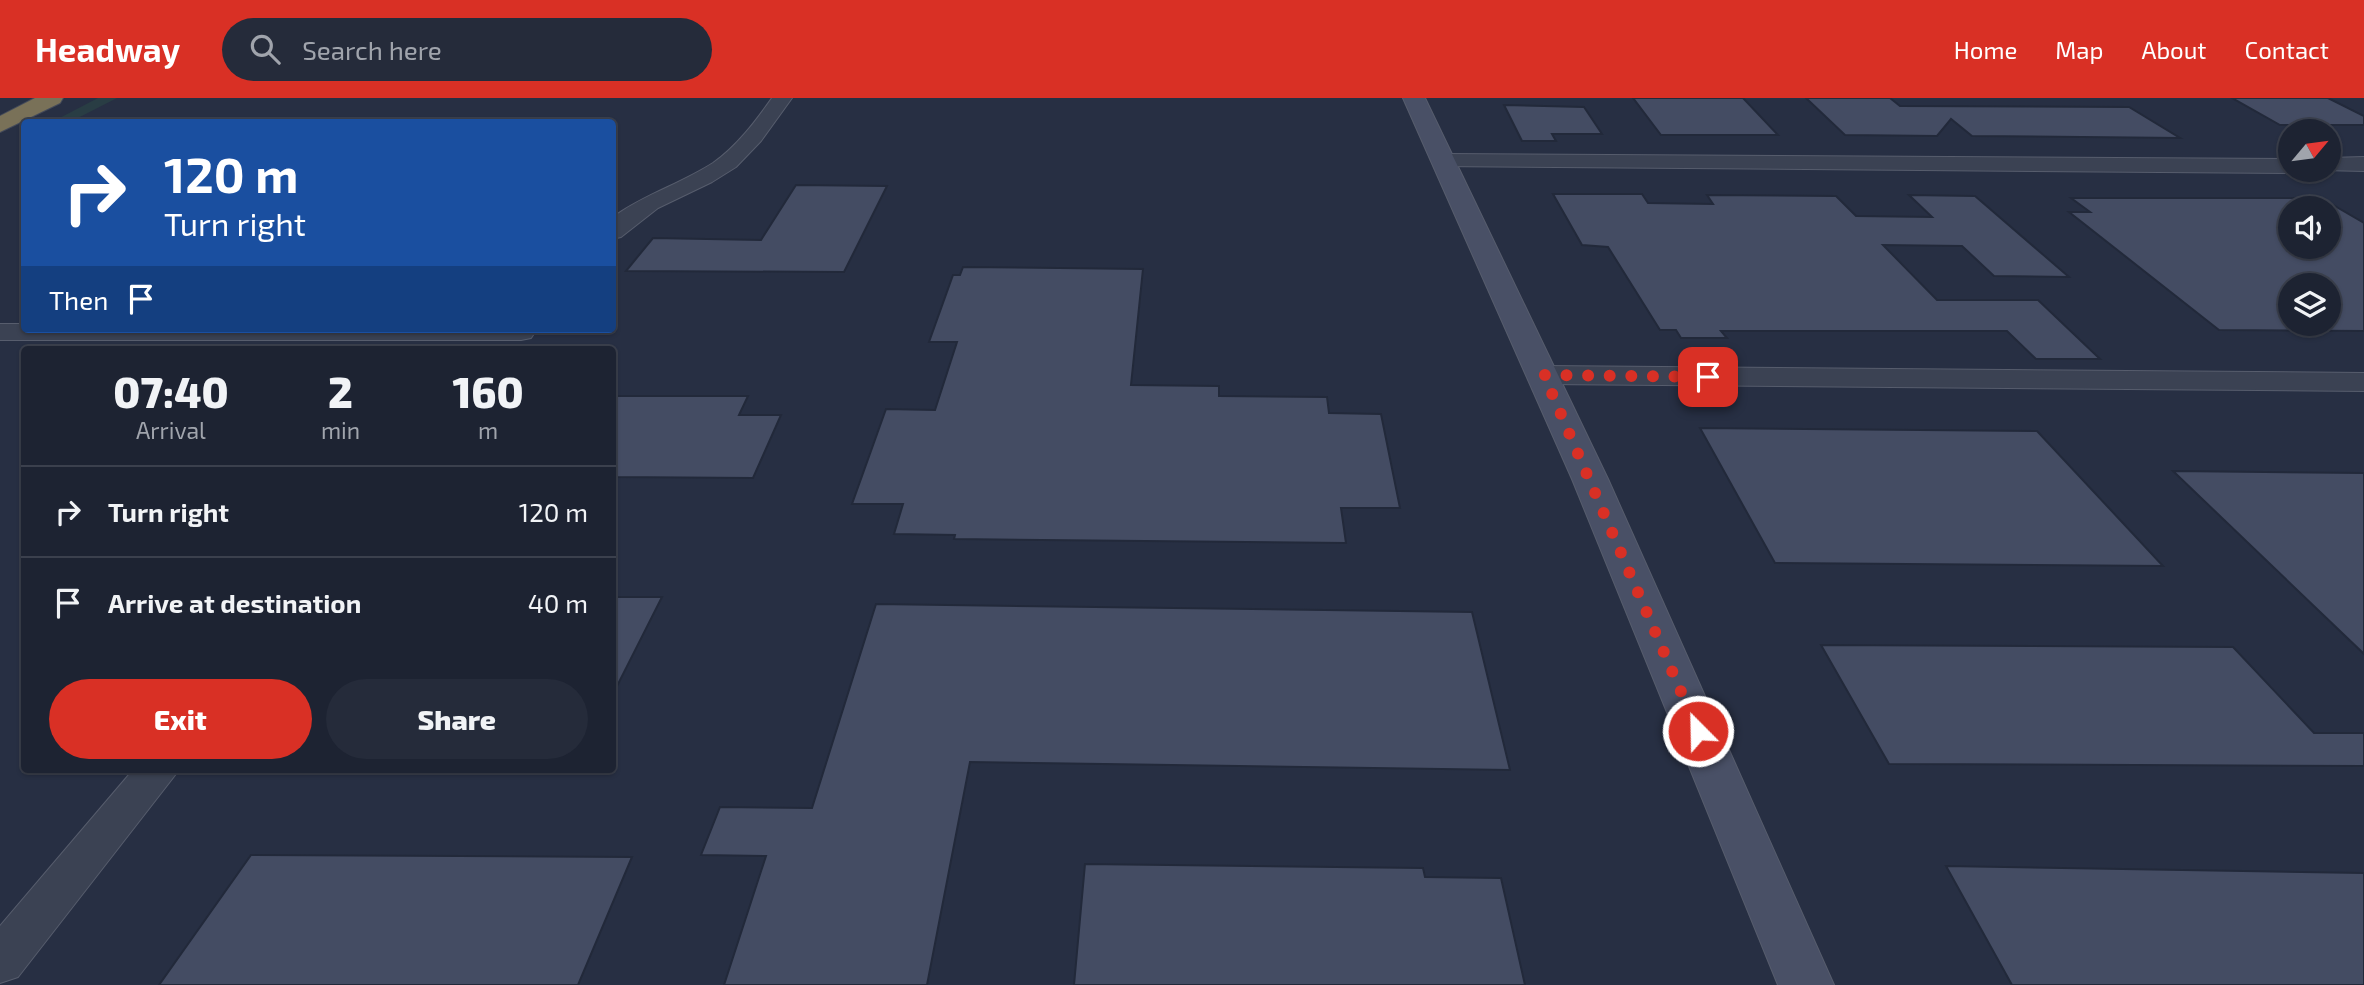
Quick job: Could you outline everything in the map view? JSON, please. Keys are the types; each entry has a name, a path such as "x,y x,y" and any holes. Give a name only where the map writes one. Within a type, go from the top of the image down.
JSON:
{"highway":[{"path":"0,125 52,98"},
{"path":"37,119 77,98"},
{"path":"0,139 21,128"}],"street":[{"path":"616,228 628,215 656,198 717,170 747,147 782,98"},
{"path":"1415,98 1544,375 1794,976"},
{"path":"1445,161 2278,166"},
{"path":"2342,165 2364,164"},
{"path":"0,332 21,332"},
{"path":"103,333 516,337"},
{"path":"1544,375 2364,382"},
{"path":"0,962 156,773"}],"shaded area":[{"path":"98,98 117,98 76,119 58,119"}],"building":[{"path":"1633,98 1743,98 1778,135 1661,135"},
{"path":"1806,98 1890,98 1900,106 2129,107 2180,138 1972,136 1951,119 1937,136 1845,135"},
{"path":"2232,98 2328,98 2364,116 2364,125 2342,125 2342,119 2278,119 2278,124"},
{"path":"1504,105 1584,107 1602,134 1552,134 1556,141 1522,141"},
{"path":"796,185 887,186 844,272 626,271 653,238 761,240"},
{"path":"1553,194 1642,194 1648,203 1713,204 1707,195 1836,196 1856,216 1932,217 1909,195 1975,196 2069,277 1994,276 1962,246 1883,245 1937,300 2038,300 2100,359 2036,359 2007,331 1721,331 1727,338 1681,338 1676,330 1660,330 1608,247 1582,245"},
{"path":"2071,198 2278,198 2278,259 2341,259 2341,210 2364,223 2364,331 2341,331 2341,273 2278,273 2278,330 2219,330 2069,212 2090,212"},
{"path":"963,267 1143,269 1131,385 1219,386 1219,396 1327,397 1329,413 1381,414 1400,508 1341,508 1346,543 954,539 955,535 894,534 903,504 852,504 886,409 935,410 957,342 929,342 953,275 960,275"},
{"path":"616,396 748,396 739,415 781,415 753,478 616,477"},
{"path":"1700,428 2037,431 2163,566 1775,563"},
{"path":"2173,471 2364,473 2364,654"},
{"path":"616,597 662,597 616,688"},
{"path":"876,604 1472,612 1510,770 970,762 927,985 724,985 766,856 701,855 720,807 812,808"},
{"path":"1821,645 2233,647 2314,733 2364,733 2364,766 1889,764"},
{"path":"251,855 632,857 578,985 159,985"},
{"path":"1085,864 1423,868 1425,877 1501,878 1525,985 1074,985"},
{"path":"1946,866 2364,873 2364,985 2012,985"}],"route":[{"path":"1698,731 1544,375 1708,377"}]}
